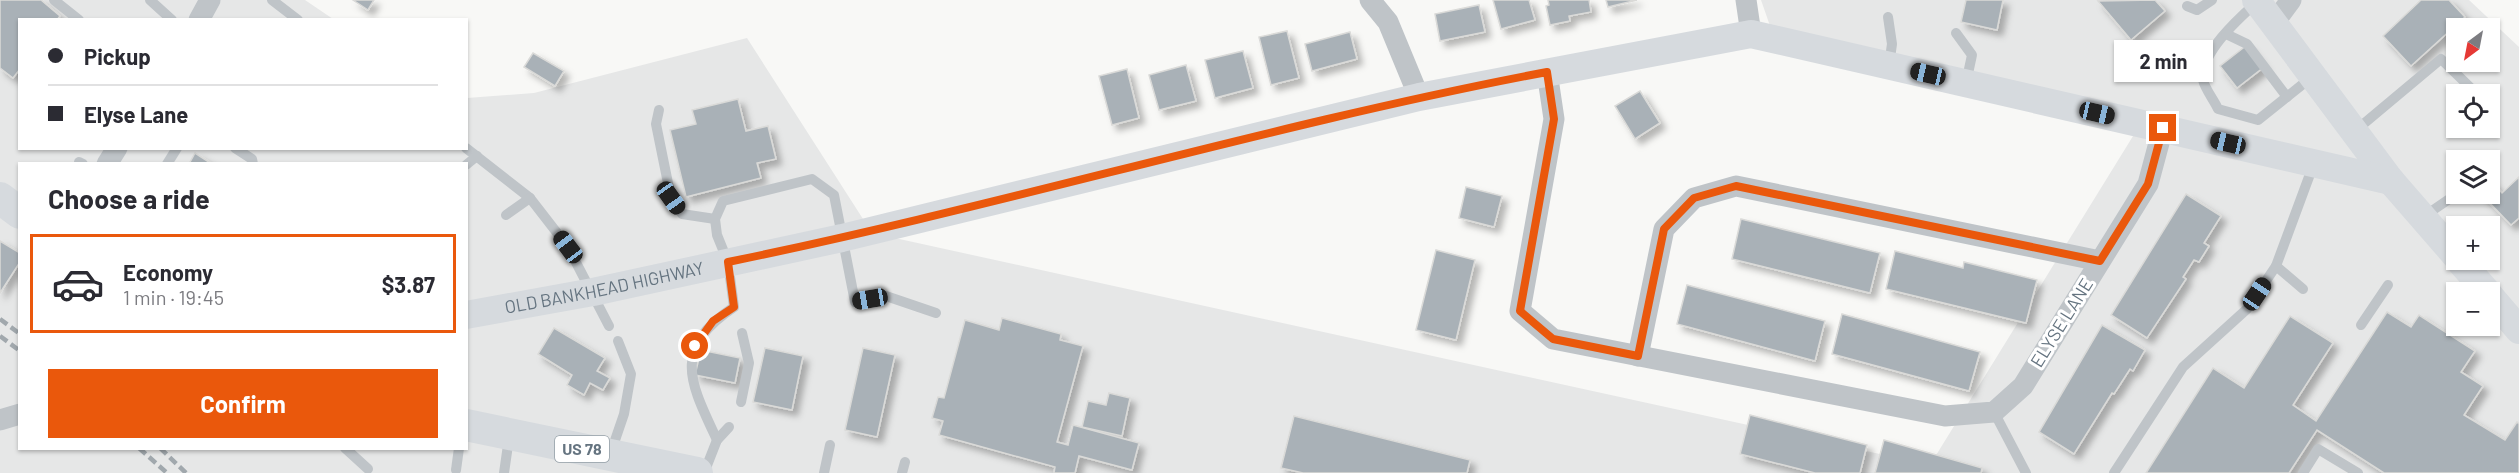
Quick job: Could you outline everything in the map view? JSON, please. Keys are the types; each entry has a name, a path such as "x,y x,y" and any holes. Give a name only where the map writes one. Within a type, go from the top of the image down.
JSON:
{"main road":[{"path":"0,198 18,212"},
{"name":"US 78","path":"468,425 602,456 697,473"}],"street":[{"path":"200,18 210,0"},
{"path":"1370,0 1388,22 1419,97"},
{"path":"1746,0 1751,34"},
{"path":"2291,0 2262,9 2391,181 2446,244"},
{"name":"OLD BANKHEAD HIGHWAY","path":"468,315 593,291 842,238 1419,97 1751,34 2391,181"},
{"path":"1547,72 1554,119 1520,311 1553,339 1945,417 1994,412"},
{"name":"ELYSE LANE","path":"1994,412 2023,386 2148,184 2163,128"},
{"path":"1638,356 1664,229 1694,198 1736,186 2100,261"},
{"path":"2468,270 2479,282"},
{"path":"2500,307 2519,330"},
{"path":"0,420 18,415"}],"lane":[{"path":"54,0 76,18"},
{"path":"150,0 170,18"},
{"path":"272,0 295,18"},
{"path":"2187,6 2197,10 2212,0"},
{"path":"2262,9 2237,20 2205,60 2203,81 2218,109 2258,120 2313,76"},
{"path":"1888,17 1892,44 1889,65"},
{"path":"1956,33 1972,55 1966,83"},
{"path":"2226,34 2247,44 2287,97"},
{"path":"2355,131 2441,59 2467,84"},
{"path":"659,110 656,124 671,198 682,214 715,219"},
{"path":"468,149 530,198 568,247 593,291 609,326"},
{"path":"238,150 252,159 253,162"},
{"path":"468,163 477,156"},
{"path":"2114,473 2183,367 2247,309 2276,266 2314,163"},
{"path":"717,440 695,392 691,377 695,346 713,321 734,307 728,262 717,235 715,219 723,201 812,179 834,195 855,302 886,296 936,313"},
{"path":"506,215 530,198"},
{"path":"2422,217 2446,200"},
{"path":"2276,266 2303,289"},
{"path":"2361,325 2388,285"},
{"path":"741,402 749,363 742,333"},
{"path":"602,456 624,414 632,374 618,341"},
{"path":"1994,412 2026,473"},
{"path":"704,473 717,440 729,427"},
{"path":"504,473 510,434"},
{"path":"824,473 830,445"},
{"path":"2303,473 2318,449 2358,473"},
{"path":"347,450 368,469"},
{"path":"456,470 459,450"}],"shaded area":[{"path":"0,0 305,0 332,18 18,18 18,150 468,150 468,98 534,93 747,38 872,233 1930,465 2138,128 1777,46 1761,0 2469,0 2488,18 2446,18 2446,72 2500,72 2500,29 2519,47 2519,473 0,473"}],"building":[{"path":"0,0 41,0 60,16 58,18 18,18 18,72 13,78 0,68"},
{"path":"353,0 374,0 368,10"},
{"path":"1493,0 1529,0 1535,20 1501,29"},
{"path":"1548,0 1589,0 1591,12 1569,16 1570,21 1550,25 1546,6 1549,5"},
{"path":"1606,0 1637,0 1608,7"},
{"path":"1966,0 2003,0 1997,30 1961,22"},
{"path":"2155,0 2165,11 2131,40 2098,1"},
{"path":"2421,0 2449,0 2465,17 2446,18 2446,34 2411,66 2383,36"},
{"path":"1479,5 1485,32 1440,41 1435,14"},
{"path":"1287,31 1299,78 1271,85 1259,37"},
{"path":"1350,32 1357,59 1312,71 1305,44"},
{"path":"2247,45 2264,67 2237,88 2220,66"},
{"path":"1243,51 1253,88 1215,98 1205,60"},
{"path":"533,53 564,71 555,86 524,67"},
{"path":"1186,65 1196,101 1159,110 1149,75"},
{"path":"1127,69 1139,118 1112,125 1099,76"},
{"path":"1640,91 1660,123 1635,139 1615,106"},
{"path":"738,99 746,131 768,126 776,159 757,163 761,178 686,197 670,130 696,124 692,110"},
{"path":"195,153 209,162 190,162"},
{"path":"2519,177 2519,218 2511,225 2491,204 2500,204 2500,191 2502,193"},
{"path":"1466,187 1502,196 1494,227 1459,218"},
{"path":"2186,194 2221,216 2204,243 2209,246 2199,262 2194,260 2183,277 2186,279 2147,338 2111,315"},
{"path":"1741,219 1880,253 1870,293 1732,259"},
{"path":"0,241 18,252 18,265 0,293"},
{"path":"1436,250 1475,260 1456,340 1416,330"},
{"path":"1895,251 1963,268 1964,262 2037,280 2026,323 1886,289"},
{"path":"1687,285 1825,321 1815,361 1677,324"},
{"path":"2387,312 2411,327 2419,315 2446,332 2446,336 2452,336 2475,351 2461,372 2483,386 2464,415 2505,440 2517,422 2519,424 2519,473 2384,473 2317,430 2289,473 2146,473 2213,368 2244,388 2290,316 2333,343 2293,405 2316,421"},
{"path":"1842,314 1980,352 1969,391 1832,354"},
{"path":"1002,318 1061,334 1060,340 1083,346 1057,442 1068,445 1073,425 1139,443 1132,470 1079,456 1075,473 1054,473 1055,467 939,435 943,421 932,418 938,397 944,398 965,320 999,330"},
{"path":"2102,325 2145,350 2133,371 2130,369 2114,394 2112,393 2074,454 2039,432"},
{"path":"554,328 605,358 597,371 610,378 603,390 590,383 584,395 567,385 572,375 538,354"},
{"path":"765,348 803,356 792,410 753,402"},
{"path":"863,348 895,355 877,437 845,430"},
{"path":"701,350 740,358 735,383 695,375"},
{"path":"1109,393 1130,398 1122,436 1082,427 1088,401 1106,405"},
{"path":"1750,415 1867,445 1860,473 1815,473 1740,454"},
{"path":"1294,416 1470,460 1467,473 1303,473 1281,468"},
{"path":"1884,440 1982,468 1981,473 1875,473"}],"railway":[{"path":"0,319 18,332"},
{"path":"0,336 18,350"},
{"path":"141,450 167,473"},
{"path":"162,450 186,473"}],"route":[{"path":"695,346 713,321 734,307 728,262 842,238 1419,97 1547,72 1554,119 1520,311 1553,339 1638,356 1664,229 1694,198 1736,186 2100,261 2148,184 2163,128"}]}
